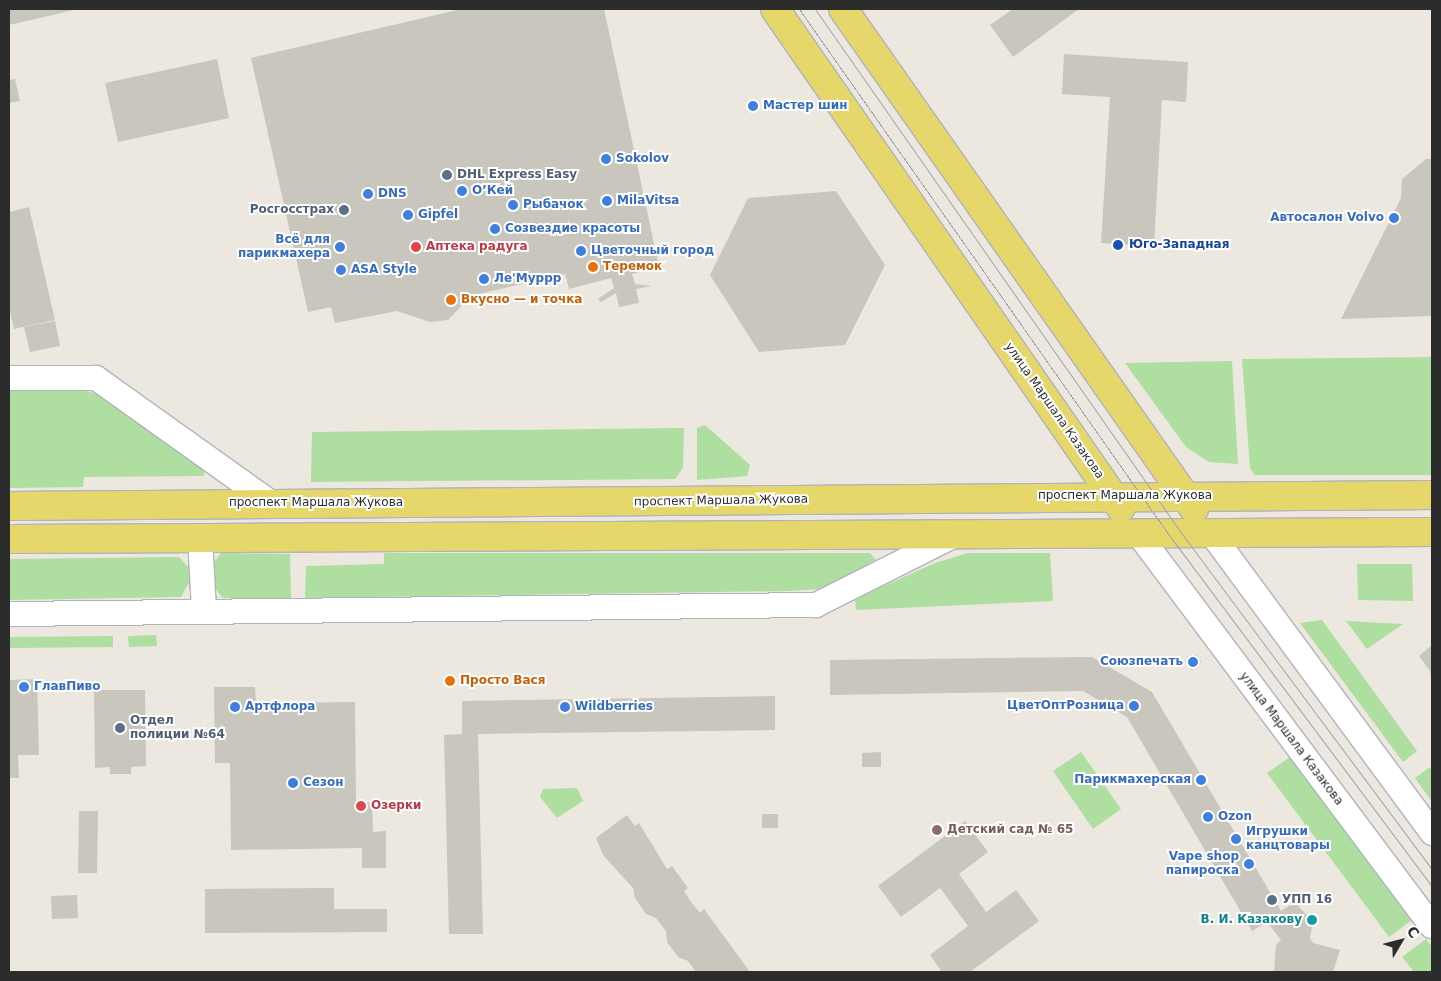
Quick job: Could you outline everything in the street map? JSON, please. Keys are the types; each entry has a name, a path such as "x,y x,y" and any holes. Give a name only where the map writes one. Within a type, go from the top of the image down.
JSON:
{"main road":[{"name":"улица Маршала Казакова","path":"774,9 1140,536"},
{"path":"843,9 1211,533"},
{"name":"проспект Маршала Жукова","path":"9,506 270,502 1432,495"},
{"path":"9,539 956,534 1140,536 1211,533 1432,532"}],"street":[{"path":"9,378 96,378 270,502"},
{"path":"1211,533 1432,832"},
{"path":"9,614 204,609 816,605 956,534"},
{"name":"улица Маршала Казакова","path":"1140,536 1432,926"},
{"path":"200,538 204,609"}],"green space":[{"path":"1432,357 1432,475 1254,475 1250,468 1242,359"},
{"path":"1232,361 1238,464 1209,462 1186,447 1125,363"},
{"path":"80,389 99,395 205,463 204,476 84,477 83,487 9,488 9,390"},
{"path":"705,425 750,465 747,476 697,480 697,428"},
{"path":"684,428 683,468 675,479 311,482 312,432"},
{"path":"221,553 290,554 291,598 223,598 211,584 210,568"},
{"path":"384,553 870,553 876,560 821,589 305,598 306,566 384,564"},
{"path":"968,553 1050,553 1053,601 856,610 855,599 935,563"},
{"path":"179,557 188,567 190,581 181,597 9,600 9,559"},
{"path":"1357,564 1412,564 1413,601 1358,600"},
{"path":"1322,620 1417,751 1403,762 1300,623"},
{"path":"1346,621 1403,624 1367,649"},
{"path":"156,635 157,646 129,647 128,636"},
{"path":"113,636 113,647 9,648 9,637"},
{"path":"1081,752 1121,809 1093,829 1053,771"},
{"path":"1290,757 1412,920 1389,937 1267,773"},
{"path":"1430,767 1432,771 1432,802 1415,778"},
{"path":"577,788 583,801 557,818 540,797 543,789"},
{"path":"1426,939 1432,947 1432,972 1414,972 1402,957"}],"building":[{"path":"9,9 74,9 74,10 9,25"},
{"name":"О’Кей","path":"462,9 604,9 659,267 632,274 635,284 652,286 636,289 639,303 619,307 616,293 601,302 598,299 614,288 611,278 569,289 565,274 471,296 448,320 430,322 397,311 335,323 331,307 308,312 251,58"},
{"path":"1013,9 1079,9 1013,57 990,25"},
{"path":"1064,54 1188,62 1186,102 1162,100 1154,246 1101,243 1110,97 1062,94"},
{"path":"217,59 229,118 118,142 105,83"},
{"path":"15,79 20,101 9,103 9,80"},
{"path":"1426,159 1432,159 1432,316 1341,319 1401,198 1402,179"},
{"path":"836,191 885,265 845,345 759,352 710,275 748,198"},
{"path":"29,207 55,320 14,329 9,307 9,212"},
{"path":"55,321 60,346 30,352 24,327"},
{"path":"1432,645 1431,679 1430,671 1419,656"},
{"name":"Союзпечать","path":"1196,655 1201,661 1198,668 1191,670 1185,662 1188,656"},
{"path":"1092,657 1152,692 1281,911 1295,902 1313,922 1310,938 1313,943 1340,950 1333,972 1274,972 1276,945 1281,940 1267,922 1252,931 1127,717 1083,691 830,695 830,660"},
{"path":"37,679 39,755 18,755 19,778 9,778 9,680"},
{"name":"Сезон","path":"214,687 255,687 256,703 355,702 356,802 372,802 373,832 386,831 386,868 362,868 362,848 231,850 230,763 215,763"},
{"name":"Отдел полиции №64","path":"94,690 145,690 146,766 131,767 131,774 110,774 110,767 95,768"},
{"path":"775,696 775,730 478,734 483,934 449,934 444,735 462,734 462,701"},
{"path":"881,752 881,767 862,767 862,753"},
{"path":"79,811 98,811 97,873 78,873"},
{"path":"762,814 778,814 778,828 762,828"},
{"path":"627,815 635,826 639,823 667,869 672,866 688,888 684,891 691,902 700,913 704,909 750,972 696,972 688,961 678,957 667,942 666,931 656,918 646,914 635,898 633,888 603,855 596,838"},
{"path":"965,821 988,852 959,874 986,912 1016,890 1039,921 970,972 942,972 930,955 968,926 940,888 901,917 878,886"},
{"path":"334,888 334,909 387,909 387,932 205,933 205,889"},
{"path":"77,895 78,918 52,919 51,896"}],"tram line":[{"path":"799,9 1169,535 1432,887"},
{"path":"815,9 1182,534 1432,869"}],"place":[{"name":"Мастер шин","path":"753,106"},
{"name":"Sokolov","path":"606,159"},
{"name":"DHL Express Easy","path":"447,175"},
{"name":"О’Кей","path":"462,191"},
{"name":"DNS","path":"368,194"},
{"name":"MilaVitsa","path":"607,201"},
{"name":"Рыбачок","path":"513,205"},
{"name":"Росгосстрах","path":"344,210"},
{"name":"Gipfel","path":"408,215"},
{"name":"Автосалон Volvo","path":"1394,218"},
{"name":"Созвездие красоты","path":"495,229"},
{"name":"Юго-Западная","path":"1118,245"},
{"name":"Всё для парикмахера","path":"340,247"},
{"name":"Аптека радуга","path":"416,247"},
{"name":"Цветочный город","path":"581,251"},
{"name":"Теремок","path":"593,267"},
{"name":"ASA Style","path":"341,270"},
{"name":"Ле'Муррр","path":"484,279"},
{"name":"Вкусно — и точка","path":"451,300"},
{"name":"Союзпечать","path":"1193,662"},
{"name":"Просто Вася","path":"450,681"},
{"name":"ГлавПиво","path":"24,687"},
{"name":"ЦветОптРозница","path":"1134,706"},
{"name":"Артфлора","path":"235,707"},
{"name":"Wildberries","path":"565,707"},
{"name":"Отдел полиции №64","path":"120,728"},
{"name":"Парикмахерская","path":"1201,780"},
{"name":"Сезон","path":"293,783"},
{"name":"Озерки","path":"361,806"},
{"name":"Ozon","path":"1208,817"},
{"name":"Детский сад № 65","path":"937,830"},
{"name":"Игрушки канцтовары","path":"1236,839"},
{"name":"Vape shop папироска","path":"1249,864"},
{"name":"УПП 16","path":"1272,900"},
{"name":"В. И. Казакову","path":"1312,920"}]}
